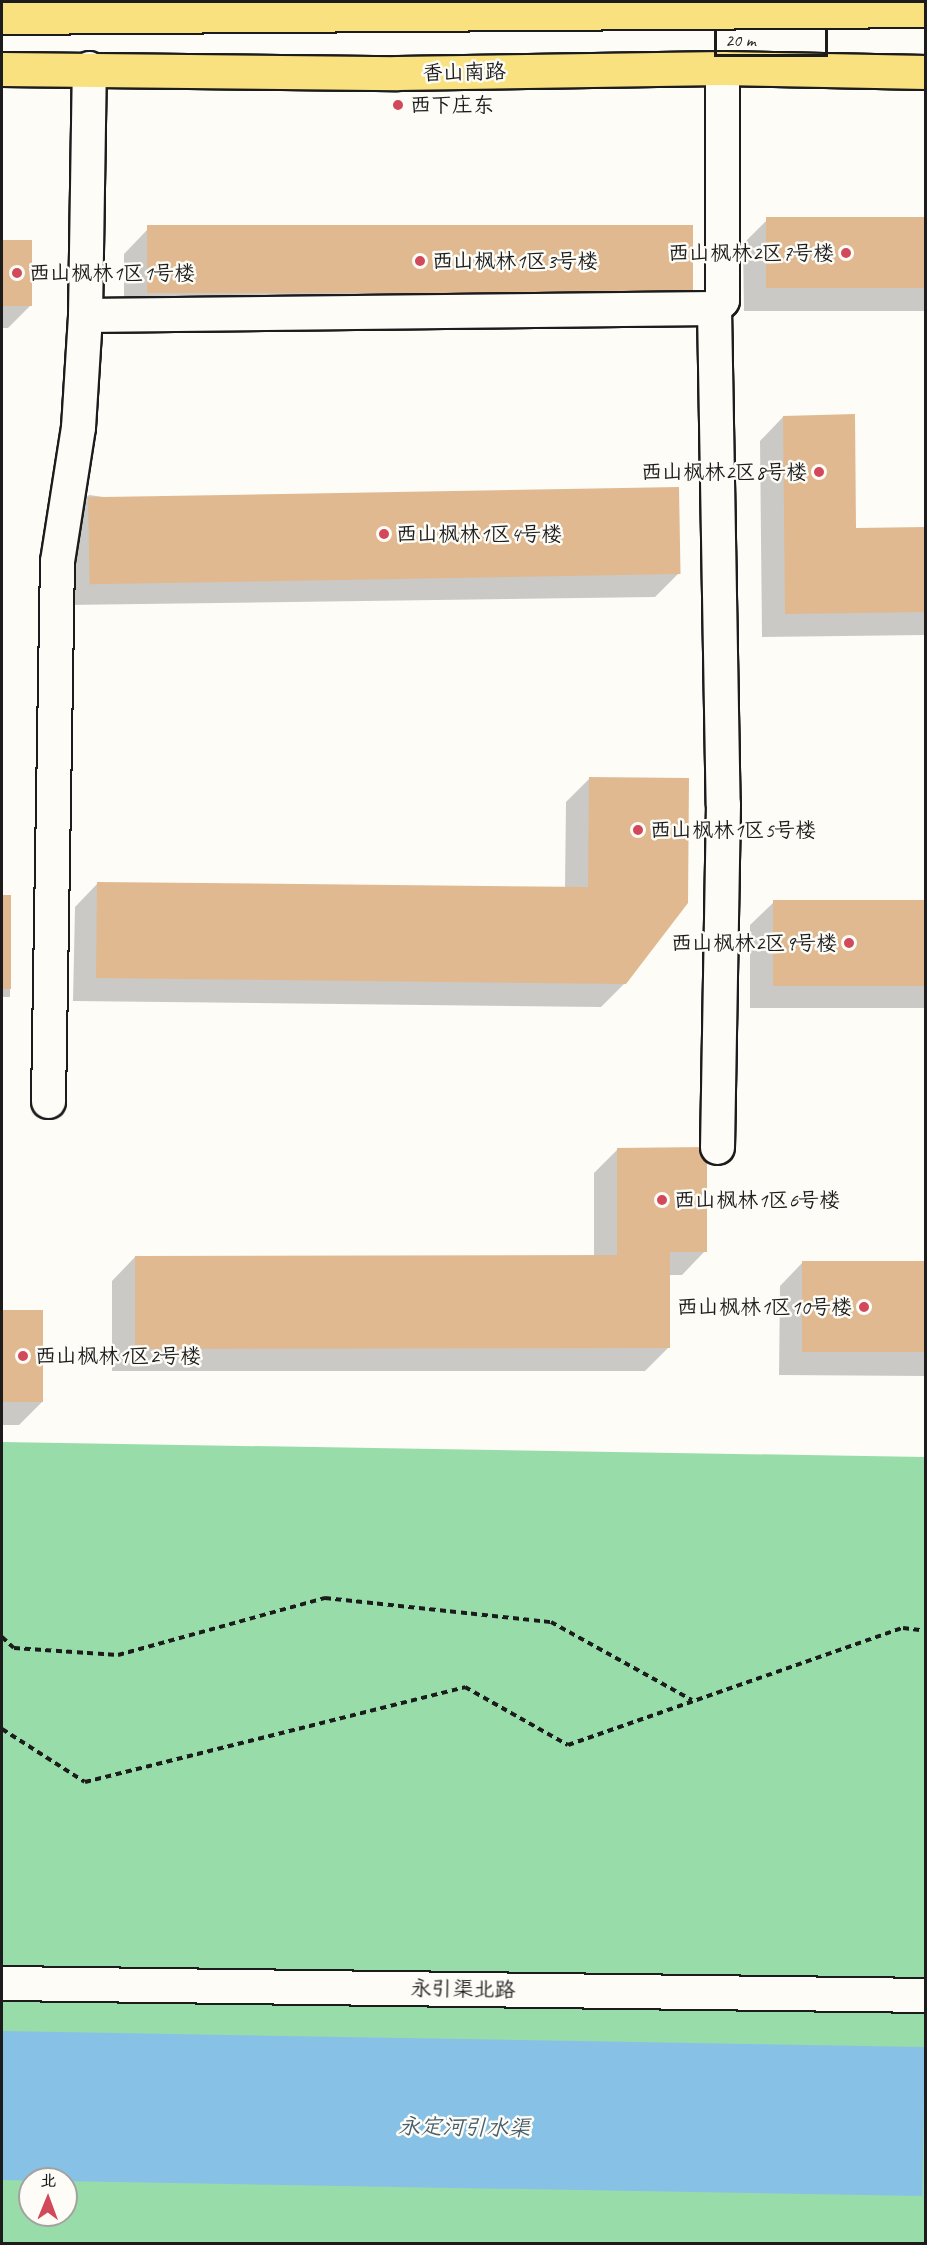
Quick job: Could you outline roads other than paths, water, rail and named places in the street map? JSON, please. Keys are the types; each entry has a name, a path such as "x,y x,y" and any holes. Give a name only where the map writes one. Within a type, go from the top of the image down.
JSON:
{"main road":[{"path":"2,17 796,6 886,6 926,10"},
{"name":"香山南路","path":"2,69 89,68 397,74 722,68 926,72"}],"street":[{"path":"48,1101 57,561 78,427 85,315 89,68"},
{"path":"85,315 714,308 722,300 722,68"},
{"path":"714,308 723,804 717,1147"},
{"name":"永引渠北路","path":"2,1983 926,1995"}],"water":[{"name":"永定河引水渠","path":"2,2031 925,2047 922,2196 78,2181 78,2167 18,2167 18,2180 2,2180"}],"place":[{"name":"西下庄东","path":"398,105"},
{"name":"西山枫林2区7号楼","path":"846,253"},
{"name":"西山枫林1区3号楼","path":"420,261"},
{"name":"西山枫林1区1号楼","path":"17,273"},
{"name":"西山枫林2区8号楼","path":"819,472"},
{"name":"西山枫林1区4号楼","path":"384,534"},
{"name":"西山枫林1区5号楼","path":"638,830"},
{"name":"西山枫林2区9号楼","path":"849,943"},
{"name":"西山枫林1区6号楼","path":"662,1200"},
{"name":"西山枫林1区10号楼","path":"864,1307"},
{"name":"西山枫林1区2号楼","path":"23,1356"}]}
